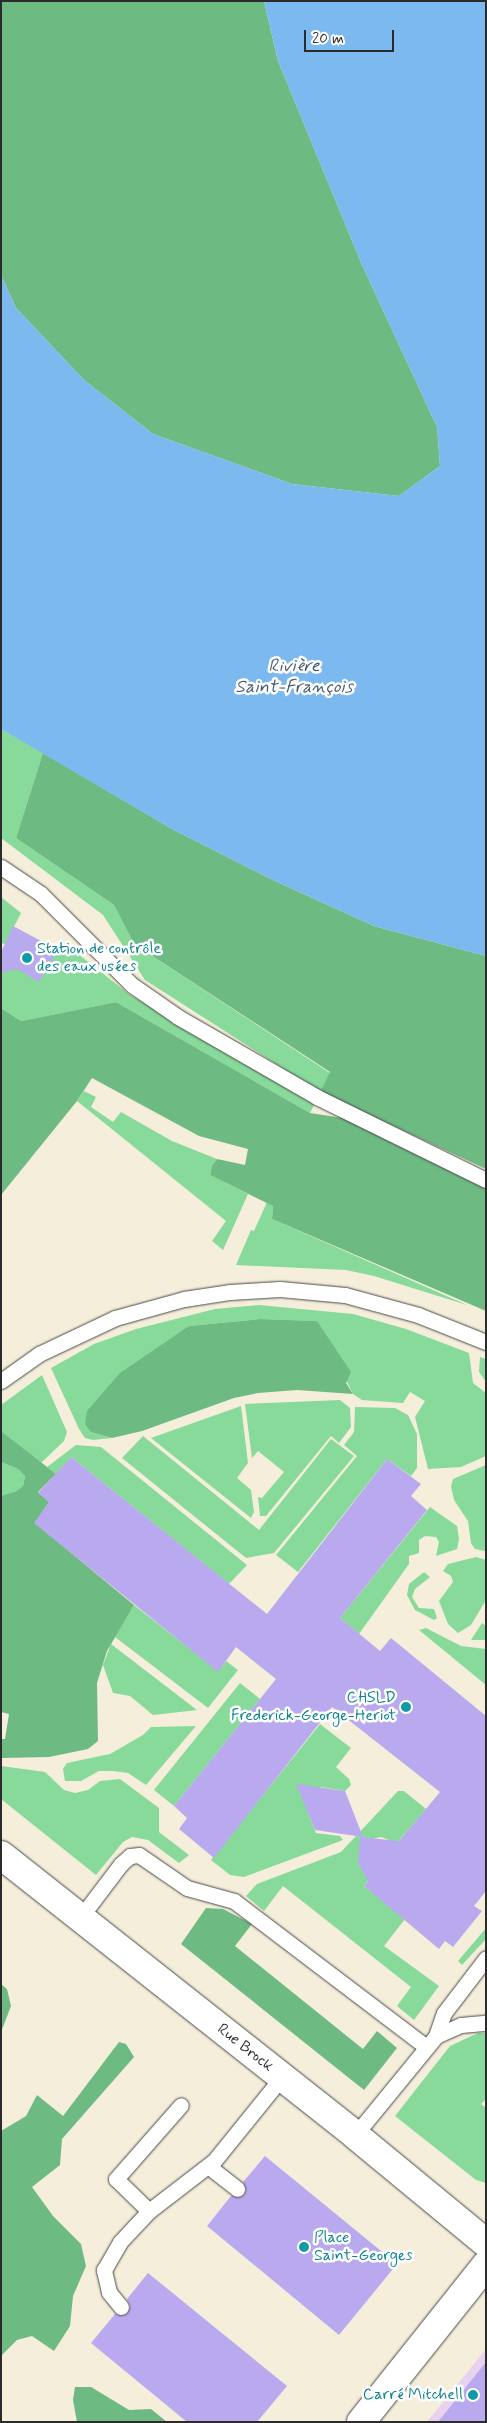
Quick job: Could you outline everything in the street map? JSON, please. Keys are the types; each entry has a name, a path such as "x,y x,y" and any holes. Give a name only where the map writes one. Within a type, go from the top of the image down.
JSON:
{"street":[{"name":"Rue Brock","path":"1,1855 356,2135 486,2243"},
{"path":"361,2422 486,2264"}],"lane":[{"path":"1,868 41,894 132,985 178,1017 317,1098 486,1180"},
{"path":"1,1381 39,1354 115,1318 184,1299 230,1292 280,1288 345,1294 418,1315 484,1340"},
{"path":"80,1918 121,1864 130,1856 139,1855 186,1888 234,1901 431,2041"},
{"path":"356,2135 431,2041 444,2013 486,1958"},
{"path":"431,2041 461,2025 486,2023"},
{"path":"121,2307 109,2292 104,2270 120,2242 149,2211 208,2166 228,2148 282,2077"},
{"path":"149,2211 116,2179 181,2105"},
{"path":"208,2166 237,2189"}],"shaded area":[{"name":"Carré Mitchell","path":"486,2349 486,2422 427,2422"}],"green space":[{"path":"1,1 264,1 278,61 362,265 437,427 440,466 399,496 292,484 153,434 84,380 16,308 1,275"},
{"path":"1,729 43,753 16,838 114,905 134,944 330,1073 320,1092 145,980 103,915 1,838"},
{"path":"43,753 172,829 275,881 374,926 486,956 486,1169 320,1092 330,1072 134,944 114,905 16,838"},
{"path":"1,897 21,913 5,944 1,943"},
{"path":"63,942 130,995 315,1103 310,1113 116,1002 21,1021 1,1008 1,973 58,950"},
{"path":"116,1002 310,1113 343,1118 486,1187 486,1311 272,1219 273,1206 210,1175 212,1165 217,1159 245,1165 248,1149 199,1136 92,1078 77,1101 1,1195 1,1008 21,1021"},
{"path":"84,1091 96,1097 91,1107 113,1122 121,1112 172,1141 217,1159 212,1165 210,1175 248,1194 223,1250 212,1241 226,1221 77,1101"},
{"path":"267,1202 273,1206 272,1219 467,1305 374,1276 346,1270 236,1265 251,1230 254,1231"},
{"path":"259,1305 353,1314 406,1329 469,1353 473,1383 486,1393 486,1456 461,1467 428,1469 415,1417 425,1401 410,1392 403,1403 362,1400 353,1394 317,1321 260,1319 189,1326 91,1432 112,1438 93,1440 85,1438 51,1368 94,1344 136,1329 215,1309"},
{"path":"260,1319 317,1321 351,1372 346,1383 353,1394 297,1390 258,1393 234,1398 142,1431 112,1438 91,1432 85,1424 87,1411 120,1373 189,1326"},
{"path":"480,1357 486,1359 486,1382 479,1372"},
{"path":"42,1375 67,1432 64,1441 41,1463 1,1431 1,1405"},
{"path":"340,1400 350,1408 351,1427 339,1443 331,1436 266,1516 260,1516 258,1497 262,1498 284,1472 258,1451 252,1458 245,1404"},
{"path":"241,1406 248,1463 237,1478 251,1490 254,1512 251,1518 151,1438"},
{"path":"355,1407 395,1408 408,1415 417,1434 417,1468 411,1476 387,1459 298,1572 276,1555 357,1456 344,1445 354,1432"},
{"path":"1,1431 56,1474 38,1492 49,1502 35,1523 134,1605 107,1651 97,1683 98,1741 88,1749 49,1757 1,1758 1,1739 5,1739 9,1714 1,1712 1,1496 15,1492 23,1486 25,1476 18,1469 1,1462"},
{"path":"143,1436 259,1530 331,1439 354,1456 274,1553 246,1558 122,1458"},
{"path":"76,1445 101,1447 247,1565 229,1584 71,1457 56,1474 47,1467"},
{"path":"1,1462 18,1469 25,1476 23,1486 15,1493 2,1497"},
{"path":"486,1465 485,1551 475,1549 471,1543 468,1521 454,1500 451,1486 453,1479"},
{"path":"430,1507 457,1526 459,1539 457,1549 436,1556 439,1542 436,1537 425,1536 419,1540 419,1553 409,1556 409,1564 359,1634 340,1618"},
{"path":"476,1557 486,1560 486,1600 471,1625 458,1633 448,1624 439,1601 453,1582 451,1576 443,1571 448,1564"},
{"path":"424,1572 430,1577 415,1589 412,1597 419,1608 434,1609 437,1618 434,1620 415,1610 407,1595 409,1584"},
{"path":"134,1605 218,1671 226,1661 238,1670 208,1708 115,1637"},
{"path":"482,1623 486,1626 486,1640 471,1640"},
{"path":"426,1628 461,1646 486,1649 486,1685 419,1630"},
{"path":"111,1644 197,1710 153,1715 130,1696 113,1693 103,1665"},
{"path":"240,1683 260,1699 174,1806 154,1790"},
{"path":"320,1724 351,1748 336,1767 349,1779 351,1785 345,1791 321,1787 306,1808 316,1833 340,1836 343,1840 244,1877 230,1875 211,1860"},
{"path":"196,1726 146,1785 128,1773 113,1771 99,1771 81,1781 65,1781 63,1769 67,1763 110,1754 143,1735 151,1727"},
{"path":"1,1766 45,1772 64,1790 75,1793 88,1790 100,1781 120,1779 159,1808 159,1832 189,1855 179,1863 148,1840 132,1837 123,1842 96,1875 1,1799"},
{"path":"398,1791 404,1791 426,1809 397,1843 381,1837 367,1840 358,1863 369,1879 364,1886 405,1919 384,1946 439,1986 414,2020 397,2006 411,1987 283,1886 264,1911 246,1896 257,1884 341,1852"},
{"path":"206,1908 223,1909 252,1924 235,1946 363,2049 377,2031 397,2048 364,2090 181,1944"},
{"path":"486,1928 486,1939 462,1965 458,1961"},
{"path":"1,1984 7,1989 11,2006 1,2032"},
{"path":"478,2033 486,2033 486,2099 481,2104 486,2108 486,2183 476,2180 395,2116 450,2046"},
{"path":"119,2042 126,2044 134,2057 62,2139 60,2165 32,2187 53,2216 81,2244 86,2266 73,2296 70,2326 54,2351 32,2336 17,2340 1,2356 1,2131 26,2116 37,2095 63,2116"},
{"path":"75,2387 91,2387 129,2410 151,2409 167,2422 77,2422 73,2400"}],"water":[{"name":"Rivière Saint-François","path":"264,1 486,1 486,956 374,926 275,881 172,829 1,729 1,275 16,308 84,380 153,434 292,484 399,496 440,466 437,427 362,265 278,61"}],"building":[{"name":"Station de contrôle des eaux usées","path":"13,926 58,950 39,982 17,969 1,973 1,952"},
{"name":"CHSLD Frederick-George-Heriot","path":"71,1457 267,1614 387,1459 421,1484 411,1496 427,1510 340,1618 380,1651 391,1638 486,1716 486,1891 474,1906 482,1911 453,1947 445,1941 439,1949 364,1886 368,1881 358,1863 360,1837 399,1841 440,1792 332,1707 214,1858 179,1829 187,1818 174,1806 276,1679 236,1647 218,1672 34,1523 49,1502 38,1493"},
{"path":"296,1784 345,1791 363,1837 315,1830"},
{"name":"Place Saint-Georges","path":"265,2156 397,2264 339,2335 207,2226 231,2196 244,2195 246,2190 243,2182"},
{"path":"148,2273 287,2386 257,2422 187,2422 91,2343 115,2314 127,2314 130,2306 127,2299"},
{"name":"Carré Mitchell","path":"486,2362 486,2422 438,2422"}],"place":[{"name":"Station de contrôle des eaux usées","path":"27,958"},
{"name":"CHSLD Frederick-George-Heriot","path":"406,1707"},
{"name":"Place Saint-Georges","path":"304,2247"},
{"name":"Carré Mitchell","path":"473,2395"}]}
